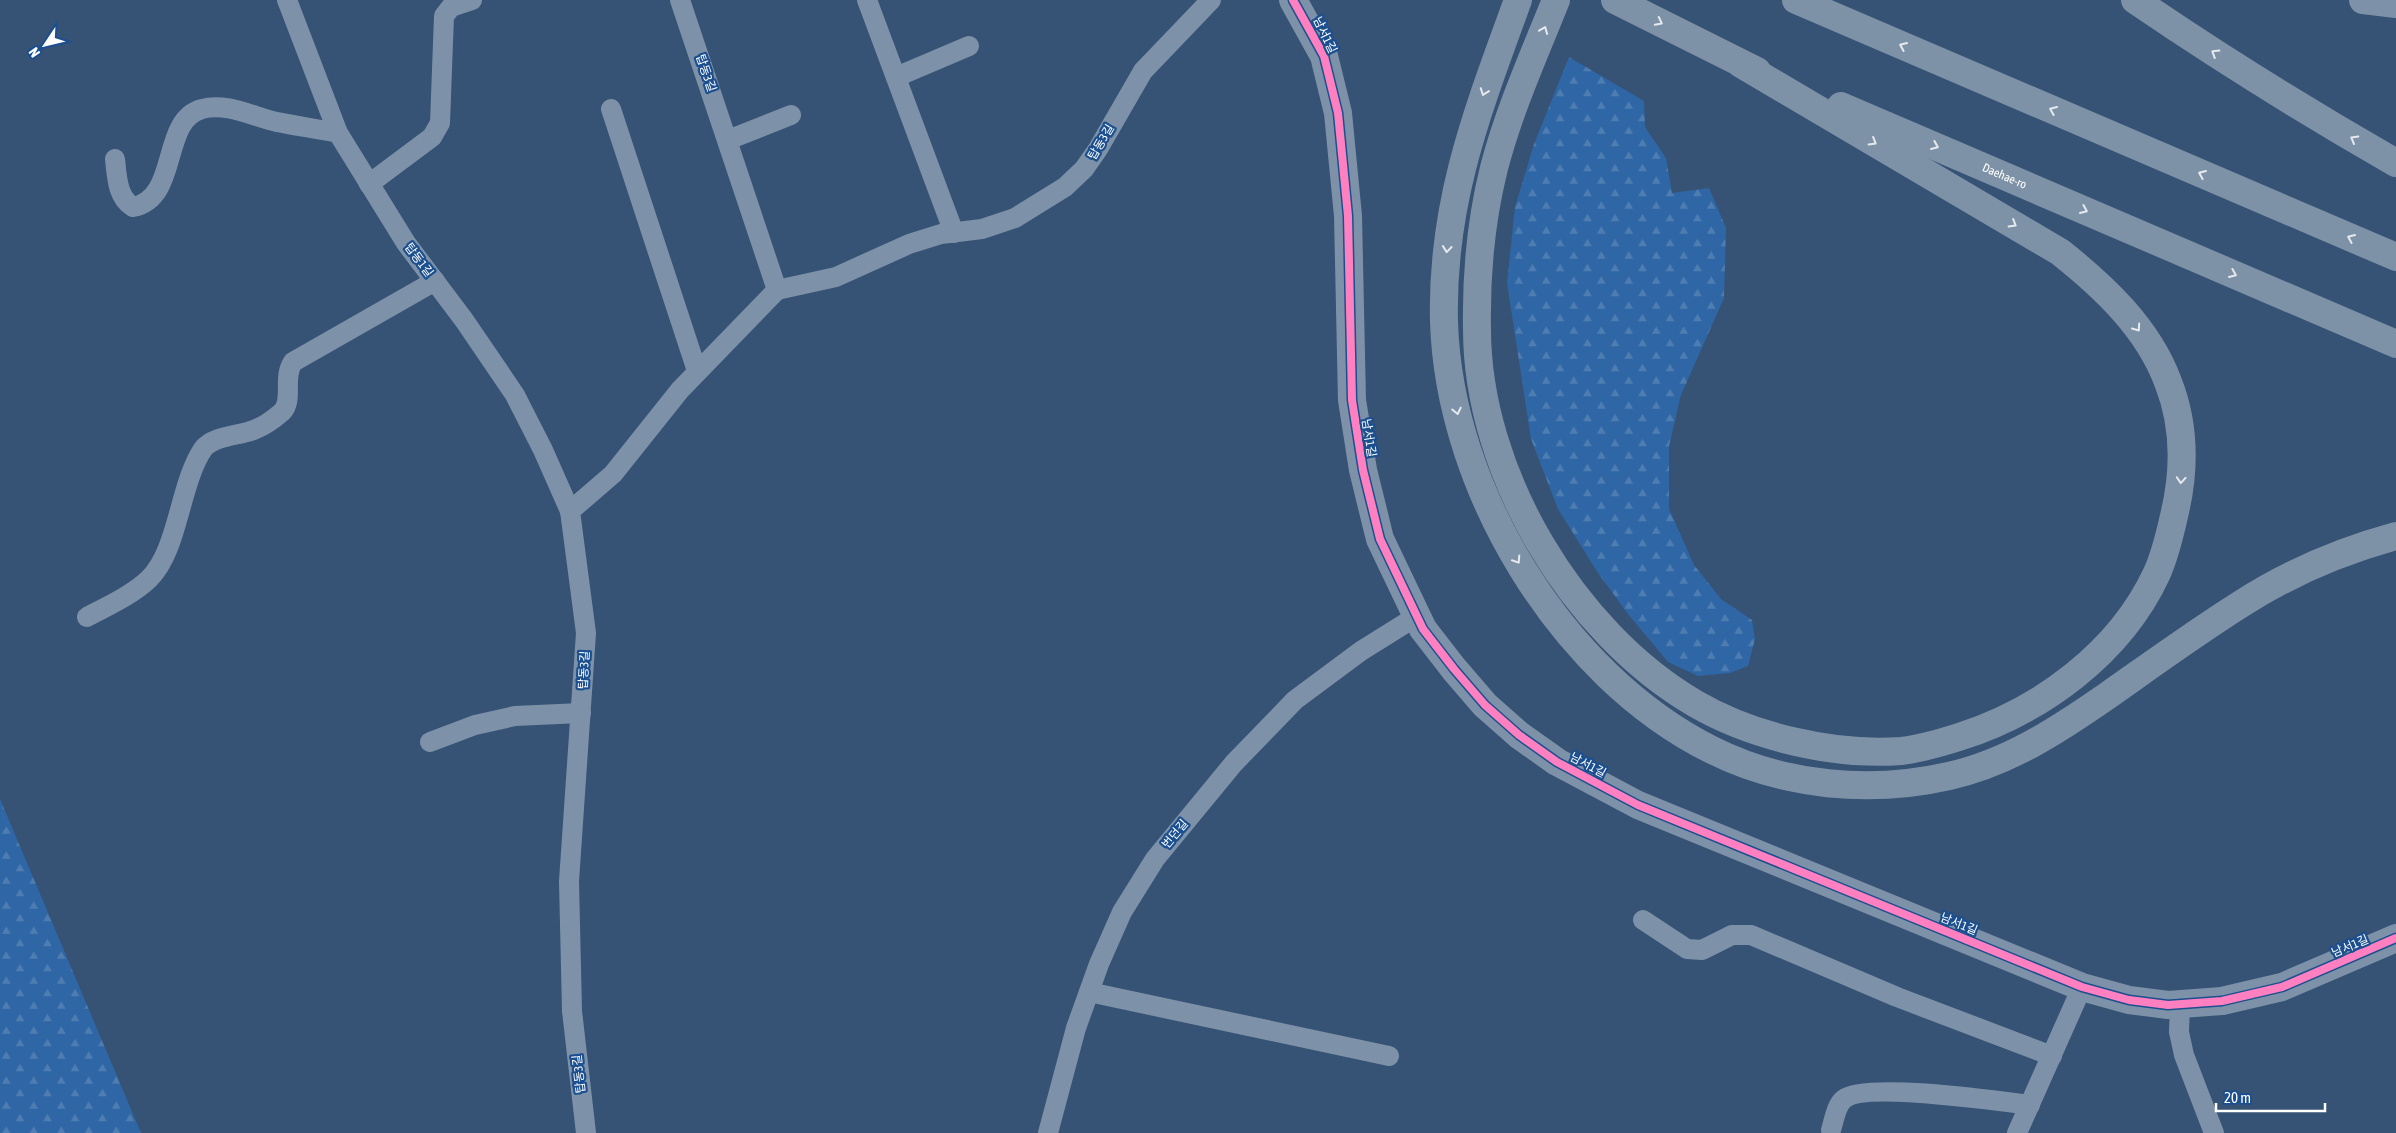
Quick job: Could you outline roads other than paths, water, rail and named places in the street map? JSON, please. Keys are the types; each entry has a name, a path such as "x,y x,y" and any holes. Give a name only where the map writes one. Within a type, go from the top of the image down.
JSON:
{"highway":[{"path":"1518,0 1475,118 1460,169 1450,218 1445,272 1444,324 1449,376 1472,467 1488,506 1511,551 1538,593 1570,634 1606,673 1638,702 1710,749 1746,765 1827,784 1867,786 1908,783 1949,776 1984,766 2020,751 2057,731 2241,603 2277,582 2356,547 2396,536"},
{"path":"1556,0 1515,104 1494,167 1485,213 1478,279 1477,334 1482,380 1488,409 1507,476 1528,521 1553,564 1581,604 1614,641 1654,675 1695,704 1732,722 1770,735 1812,745 1861,751 1902,751 1939,743 1974,732 2014,716 2050,694 2084,667 2112,640 2135,610 2157,572 2171,531 2180,491 2183,452 2178,417 2168,381 2152,349 2128,315 2098,282 2060,252 1741,64"},
{"name":"Daehae-ro","path":"1616,0 1741,64 2396,344"},
{"path":"1796,0 1833,6 2396,257"},
{"path":"2135,0 2183,33 2317,118 2396,163"}],"street":[{"name":"남서1길","path":"1293,0 1324,56 1338,113 1348,216 1352,400 1363,470 1380,539 1416,616 1429,637 1485,705 1519,735 1557,762 1638,805 2082,987 2128,1000 2168,1005 2180,1004 2222,1000 2282,987 2396,938"},
{"path":"2363,0 2396,4"}],"lane":[{"name":"탑동1길","path":"287,0 338,133 406,243 464,320 514,395 544,450 570,511"},
{"path":"369,184 413,154 432,137 440,123 444,16 451,7 472,0"},
{"name":"탑동3길","path":"680,0 777,290 836,277 909,244 941,234 982,229 1015,218 1065,187 1084,169 1098,149 1143,71 1210,0"},
{"path":"867,0 954,233"},
{"path":"896,77 969,46"},
{"path":"115,159 118,185 124,201 133,207 142,205 156,193 166,170 178,132 188,118 202,109 222,107 276,121 338,133"},
{"path":"611,109 697,371"},
{"path":"728,140 791,115"},
{"path":"87,617 127,595 148,580 158,568 188,484 206,446 218,440 257,429 283,411 287,402 287,370 293,362 435,281"},
{"path":"570,511 613,474 697,371 777,290"},
{"name":"탑동3길","path":"570,511 586,633 569,882 572,1011 586,1133"},
{"name":"번던길","path":"1048,1133 1076,1028 1089,992 1122,912 1155,859 1234,764 1295,700 1361,651 1416,616"},
{"path":"430,742 475,725 515,716 581,713"},
{"path":"1643,920 1687,949 1702,950 1732,935 1751,935 1897,997 2052,1056"},
{"path":"2017,1133 2082,987"},
{"path":"1089,992 1389,1056"},
{"path":"2180,1004 2179,1032 2184,1055 2214,1133"},
{"path":"1831,1130 1839,1106 1844,1098 1863,1092 1918,1094 2030,1104"}]}
